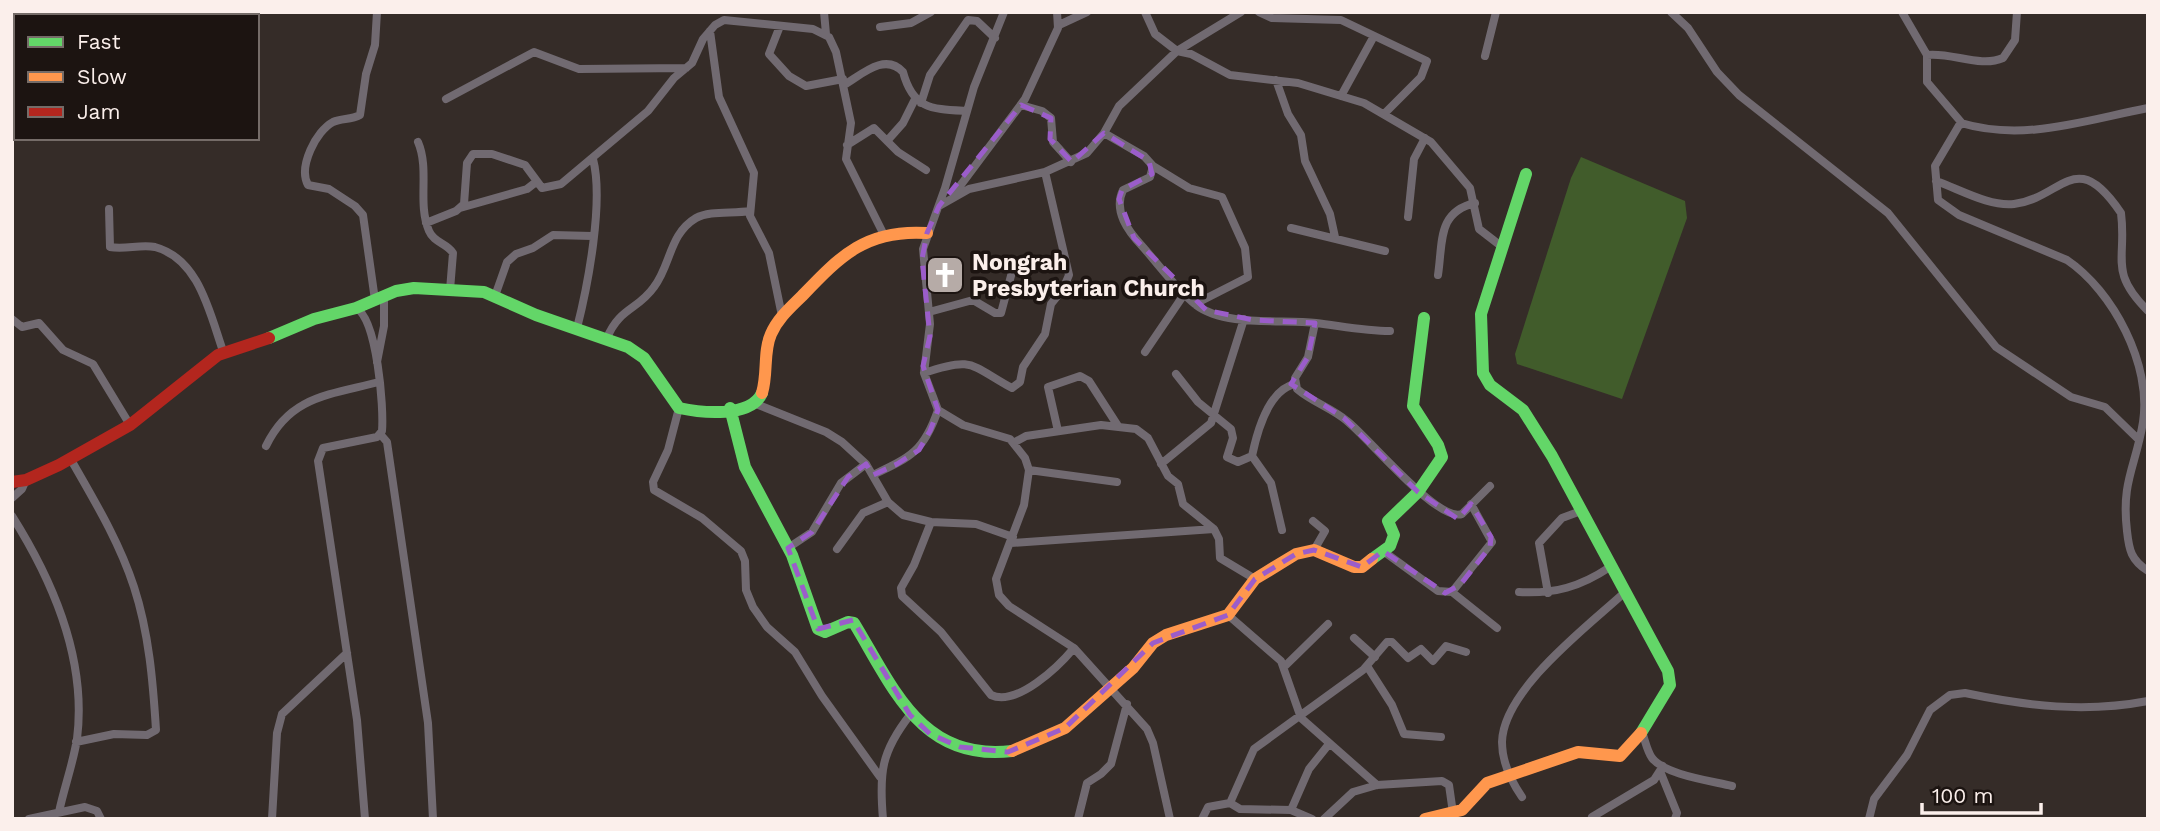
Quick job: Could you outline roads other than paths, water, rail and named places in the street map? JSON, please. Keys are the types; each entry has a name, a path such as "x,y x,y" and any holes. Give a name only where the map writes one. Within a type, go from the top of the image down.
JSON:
{"street":[{"path":"377,12 375,44 366,74 360,116 329,125 307,156 303,168 307,185 329,189 355,206 363,215 384,326 377,362"},
{"path":"824,12 826,34 836,52 850,123 848,164 884,235"},
{"path":"880,27 911,23 930,12"},
{"path":"873,475 919,450 930,431 937,410 924,373 923,358 930,336 922,259 927,233 940,206 966,111 1004,12"},
{"path":"952,197 976,160 1021,105 1059,25 1057,12"},
{"path":"1059,25 1087,12"},
{"path":"1145,12 1155,34 1177,51 1191,54 1230,75 1298,83 1364,103 1424,138 1464,179 1475,203 1479,229 1501,246"},
{"path":"940,206 952,197 984,184 1045,172 1071,162 1094,147 1119,106 1177,51 1241,12"},
{"path":"1259,12 1272,18 1341,20 1420,56 1428,65 1421,77 1384,114"},
{"path":"1485,57 1496,12"},
{"path":"1671,12 1688,27 1717,72 1739,95 1888,213 1996,347 2071,397 2105,407 2138,439"},
{"path":"1902,12 1927,55 1925,79 1959,118 1960,126"},
{"path":"1927,55 1946,54 1984,62 2003,58 2015,40 2017,12"},
{"path":"460,208 466,200 467,163 473,154 492,154 520,163 542,188 551,189 593,159 648,111 692,63 717,16 744,16 826,34"},
{"path":"887,141 918,101 930,75 968,20 977,20 995,38"},
{"path":"780,26 769,54 789,76 806,86 843,82 873,67 889,64 903,72 918,101 936,109 966,111"},
{"path":"710,31 719,97 754,173 751,220 769,253 782,316"},
{"path":"1341,96 1374,36"},
{"path":"446,99 534,52 579,69 686,68"},
{"path":"1276,80 1288,114 1301,135 1305,161 1330,214 1335,237"},
{"path":"1021,105 1042,111 1051,118 1053,142 1071,162"},
{"path":"2148,108 2038,131 1998,132 1961,123 1938,159 1936,194 1942,204 1959,215 2067,260 2096,284 2114,311 2140,373 2143,421 2127,477 2124,503 2129,551 2133,559 2148,571"},
{"path":"847,145 872,127 926,170"},
{"path":"1104,134 1144,156 1153,166 1189,188 1222,197 1245,248 1248,277 1195,304"},
{"path":"1408,217 1414,159 1424,138"},
{"path":"418,142 423,155 426,223 434,239 453,253 450,290"},
{"path":"577,328 586,287 598,185 593,159"},
{"path":"1153,166 1150,177 1123,190 1119,204 1121,214 1128,231 1195,304 1216,314 1244,319 1390,331"},
{"path":"924,373 962,362 975,365 1012,388 1020,382 1023,367 1045,334 1051,304 1069,275 1045,172"},
{"path":"1425,819 1453,813 1468,806 1487,783 1578,752 1620,756 1642,732 1669,691 1670,680 1581,511 1523,410 1490,385 1483,373 1481,314 1525,174"},
{"path":"1936,181 2005,204 2028,200 2068,180 2093,182 2121,212 2119,260 2122,276 2148,311"},
{"path":"426,223 460,208 527,188 536,182"},
{"path":"1438,275 1450,214 1460,206 1475,203"},
{"path":"109,209 110,247 155,247 176,256 188,267 202,293 224,354"},
{"path":"607,338 617,318 656,285 676,237 686,226 702,215 750,211"},
{"path":"1291,228 1385,251"},
{"path":"756,404 762,391 769,340 782,316 838,257 884,235 905,231 927,233"},
{"path":"495,296 507,262 516,254 533,248 552,235 592,236"},
{"path":"929,312 973,300 995,313 1001,313 1012,272"},
{"path":"12,482 26,480 130,425 167,399 205,364 224,354 247,348 314,319 356,309 380,298 414,288 495,296 523,310 607,338 640,353 679,408 697,411 756,404 833,436 866,464 888,502 903,515 931,522 976,524 1012,540 1214,529"},
{"path":"1145,352 1185,293"},
{"path":"356,309 362,312 368,321 377,362 381,435 387,442 428,723 433,819"},
{"path":"12,318 22,327 37,322 42,324 62,350 93,364 130,425"},
{"path":"730,408 748,475 788,548 818,629 825,632 848,622 855,623 910,715 930,734 951,745 989,752 1008,752 1025,748 1065,728 1133,668 1159,638 1228,615 1255,579 1296,554 1314,550 1354,567 1368,565 1383,551 1394,538 1388,521 1418,492 1442,457 1438,445 1413,407 1424,318"},
{"path":"1161,464 1207,429 1216,416 1244,319"},
{"path":"1176,374 1198,402 1233,433 1227,457 1238,463 1252,456 1268,410 1283,388 1295,384 1308,357 1315,323"},
{"path":"1058,431 1048,387 1080,376 1086,377 1118,426"},
{"path":"266,446 281,421 300,405 379,382"},
{"path":"1295,384 1297,389 1317,405 1344,418 1368,438 1418,492 1457,516 1490,486"},
{"path":"679,408 668,450 653,482 654,491 702,518 741,551 745,561 746,590 758,614 766,626 795,652 822,696 880,777"},
{"path":"937,410 963,425 1015,442 1029,470 1024,505 996,579 999,595 1009,606 1073,648 1111,686 1147,729 1153,743 1170,819"},
{"path":"1015,442 1026,436 1058,431 1118,426 1136,429 1144,434 1168,476 1178,484 1183,503 1214,529 1219,539 1220,558 1255,579"},
{"path":"365,819 347,653 318,457 320,451 328,446 381,435"},
{"path":"1252,456 1271,483 1282,530"},
{"path":"71,458 99,508 134,585 148,645 156,730 152,734 114,734 76,742"},
{"path":"788,548 812,532 841,483 866,464"},
{"path":"1029,470 1116,482"},
{"path":"12,498 22,489 26,480"},
{"path":"837,549 863,513 888,502"},
{"path":"1452,592 1492,542 1472,504"},
{"path":"1548,593 1541,539 1562,518 1581,511"},
{"path":"12,516 51,589 73,650 76,742 59,812"},
{"path":"1313,521 1325,531 1314,550"},
{"path":"931,522 900,591 942,632 991,695 1007,696 1040,680 1056,669 1073,648"},
{"path":"1383,551 1438,591 1452,592 1497,628"},
{"path":"1519,592 1548,593 1584,584 1610,568"},
{"path":"1522,797 1510,776 1502,739 1505,726 1522,692 1542,668 1624,593"},
{"path":"1228,615 1269,648 1284,667 1301,718 1377,785"},
{"path":"1284,667 1328,624"},
{"path":"1354,638 1375,657"},
{"path":"1230,803 1254,749 1301,718 1367,666 1389,641 1408,658 1421,649 1433,661 1446,646 1466,652"},
{"path":"272,819 277,733 282,715 288,705 347,653"},
{"path":"1367,666 1392,705 1404,734 1441,737"},
{"path":"1869,819 1874,799 1907,755 1930,710 1950,695 1965,693 2073,710 2109,709 2148,701"},
{"path":"1078,819 1087,783 1106,770 1114,756 1127,704"},
{"path":"883,819 880,777 887,750 910,715"},
{"path":"1642,732 1652,757 1662,768 1677,813 1675,819"},
{"path":"1291,810 1309,769 1329,744"},
{"path":"1662,768 1732,786"},
{"path":"1592,817 1654,780 1662,768"},
{"path":"1324,819 1347,794 1377,785 1447,782 1453,813"},
{"path":"1202,819 1208,807 1230,803 1240,809 1291,810 1312,819"},
{"path":"29,819 85,807 97,811 101,819"}],"place":[{"name":"Nongrah Presbyterian Church","path":"945,275"}]}
